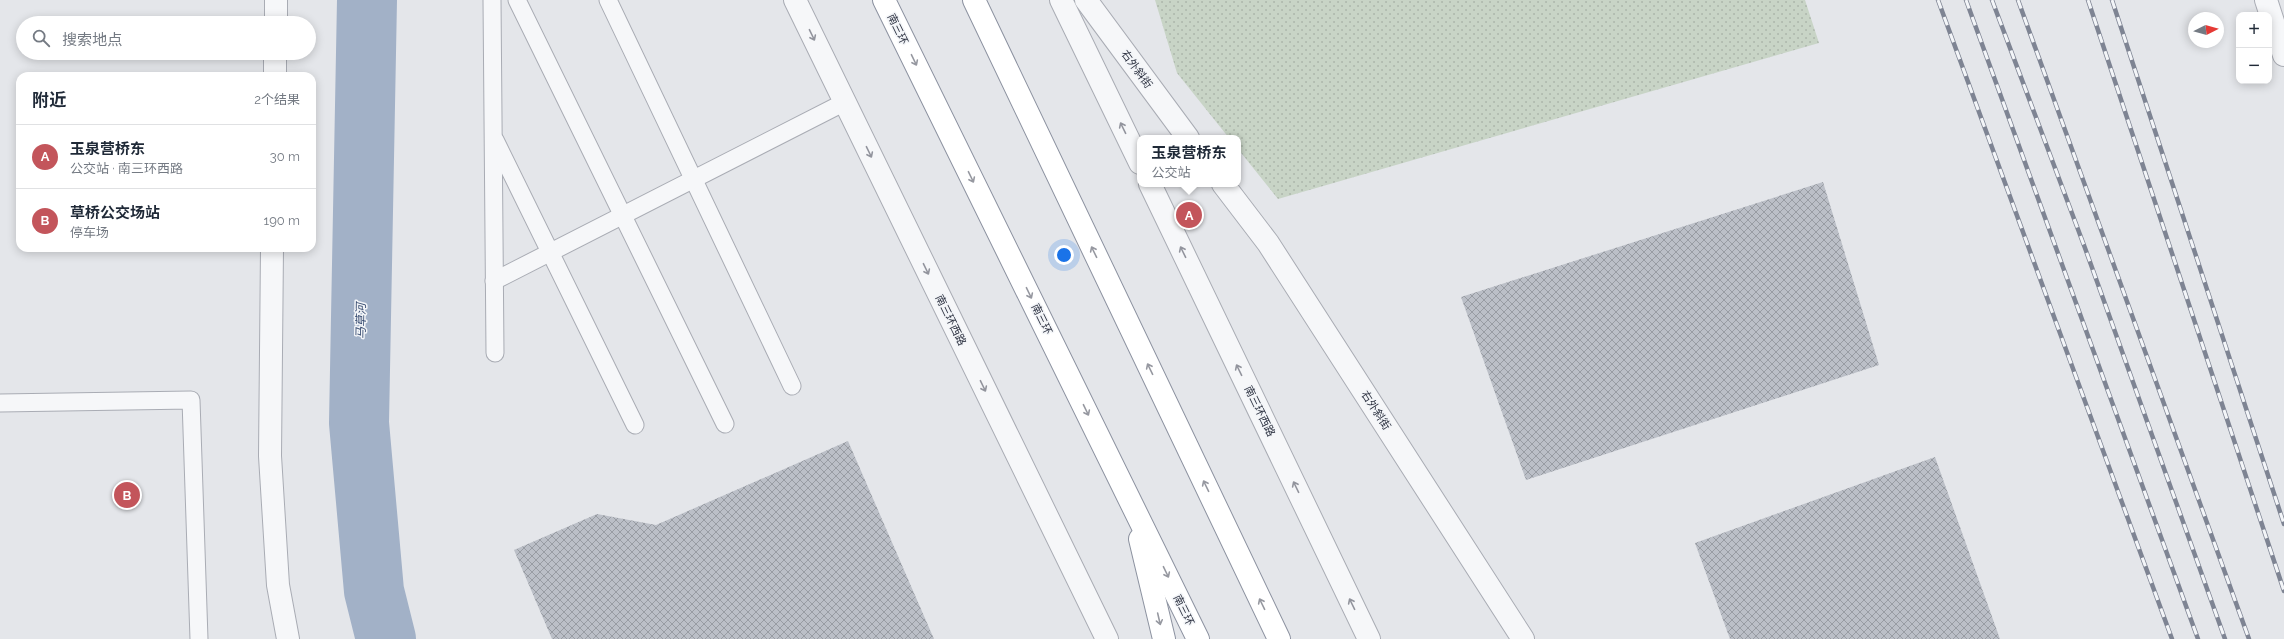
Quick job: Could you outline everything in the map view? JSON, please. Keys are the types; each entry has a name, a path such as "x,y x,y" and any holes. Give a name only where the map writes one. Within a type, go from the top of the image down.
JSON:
{"highway":[{"name":"南三环","path":"884,0 1198,639"},
{"path":"974,0 1279,639"},
{"path":"1130,499 1164,639"}],"street":[{"path":"276,0 276,16"},
{"name":"南三环西路","path":"795,0 1107,639"},
{"path":"1061,0 1137,157"},
{"name":"右外斜街","path":"1086,0 1186,135"},
{"path":"2266,0 2284,56"},
{"path":"275,60 275,72"},
{"name":"南三环西路","path":"1151,187 1369,639"},
{"name":"右外斜街","path":"1225,187 1268,243 1523,639"},
{"path":"272,252 270,456 278,585 288,639"}],"lane":[{"path":"492,0 495,352"},
{"path":"517,0 725,424"},
{"path":"608,0 792,386"},
{"path":"494,281 845,102"},
{"path":"493,136 635,425"},
{"path":"0,403 190,400 199,639"}],"green space":[{"path":"1155,0 1805,0 1819,43 1278,199 1241,153 1241,135 1227,135 1177,73"}],"building":[{"path":"1823,182 1879,365 1526,480 1461,297"},
{"path":"848,441 934,639 552,639 514,550 597,514 656,525"},
{"path":"1935,457 2000,639 1730,639 1695,543"}],"waterway":[{"name":"马草河","path":"367,0 359,423 374,591 386,639"}],"railway":[{"path":"1938,0 2172,639"},
{"path":"1966,0 2198,639"},
{"path":"1992,0 2085,248 2225,639"},
{"path":"2018,0 2249,639"},
{"path":"2088,0 2284,591"},
{"path":"2112,0 2284,524"}],"place":[{"name":"玉泉营桥东","path":"1189,215"},
{"name":"草桥公交场站","path":"127,495"}]}
